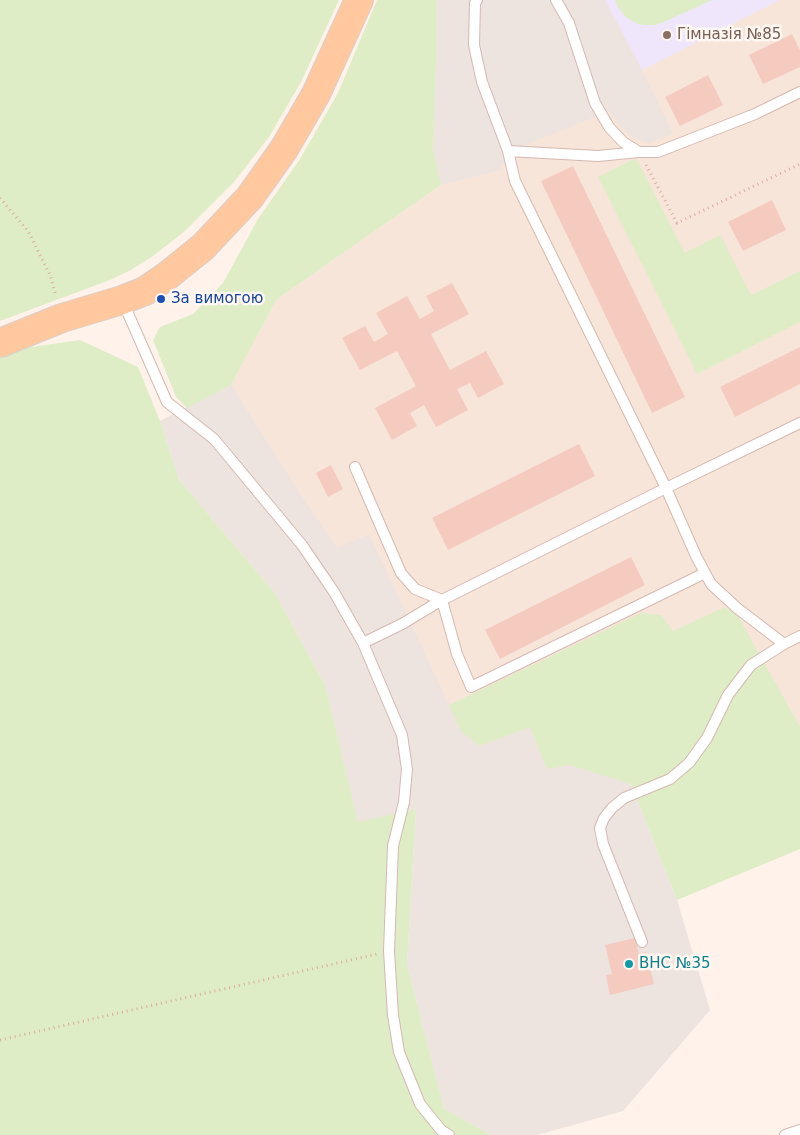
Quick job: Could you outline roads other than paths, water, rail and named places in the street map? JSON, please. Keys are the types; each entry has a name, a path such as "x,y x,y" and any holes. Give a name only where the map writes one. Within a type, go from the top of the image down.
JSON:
{"main road":[{"path":"0,343 62,318 145,291 168,276 203,247 250,197 284,149 316,94 359,0"}],"lane":[{"path":"477,0 475,3 474,44 482,82 508,151 515,181 666,488 711,584 737,608 784,644"},
{"path":"556,0 569,23 595,103 610,127 623,142 639,152"},
{"path":"508,151 598,156 658,152 756,114 800,92"},
{"path":"122,300 167,402 214,439 302,545 334,592 364,643 402,735 407,769 404,802 393,846 390,951 393,1015 399,1052 420,1104 441,1130 449,1135"},
{"path":"364,643 402,624 442,600 800,423"},
{"path":"355,467 401,573 415,589 442,600"},
{"path":"442,600 457,654 471,687 705,573"},
{"path":"642,942 603,844 600,828 604,818 624,798 670,779 689,763 707,738 728,695 751,665 800,636"},
{"path":"786,1135 800,1130"}],"place":[{"name":"Гімназія №85","path":"667,35"},
{"name":"За вимогою","path":"161,299"},
{"name":"ВНС №35","path":"629,964"}]}
